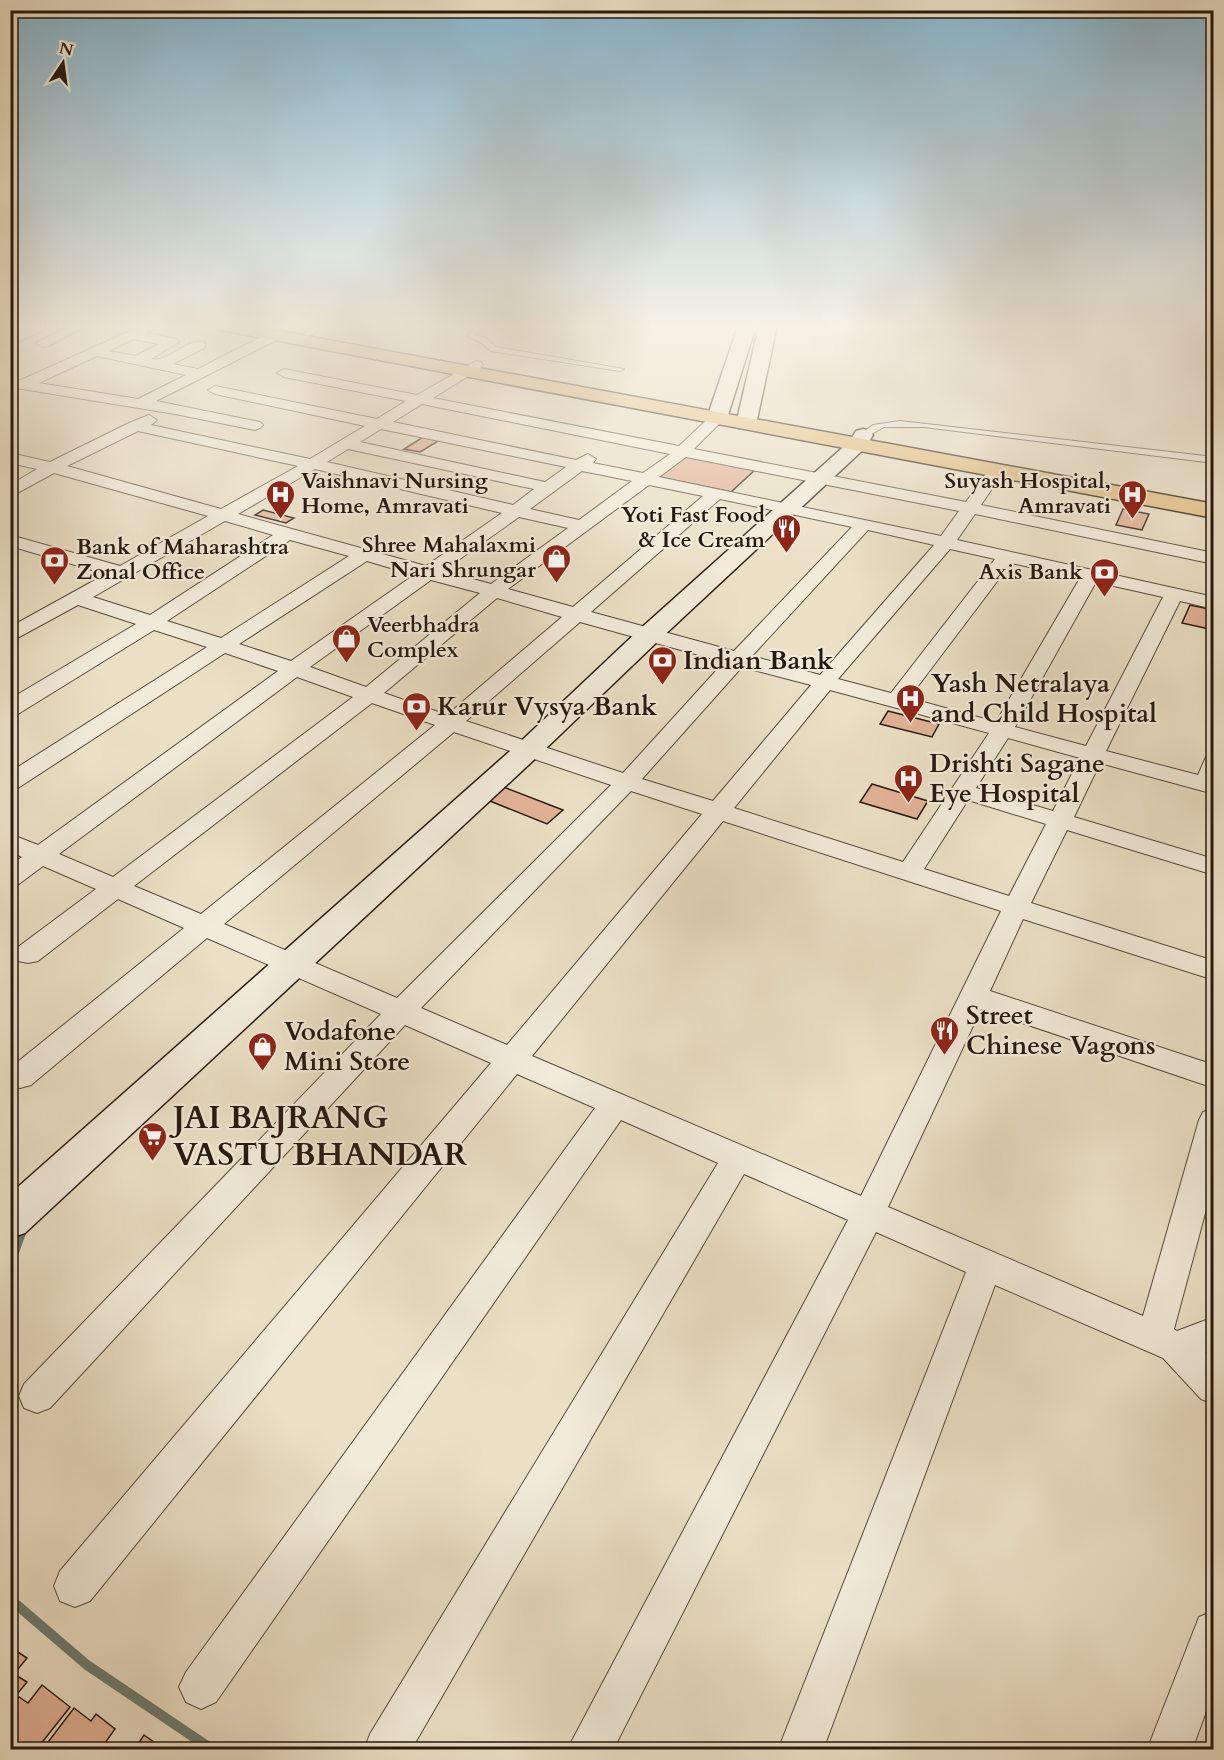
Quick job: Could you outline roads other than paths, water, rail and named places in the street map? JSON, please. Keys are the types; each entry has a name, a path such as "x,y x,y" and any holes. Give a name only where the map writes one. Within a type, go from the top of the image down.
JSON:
{"main road":[{"path":"687,408 1214,500"},
{"path":"860,440 996,471 1214,510"}],"street":[{"path":"168,408 255,425"},
{"path":"302,408 864,524 1214,603"},
{"path":"10,636 313,464 406,408"},
{"path":"454,408 972,508 1214,559"},
{"path":"28,954 369,694 494,591 681,453 719,414 721,408"},
{"path":"747,420 750,408"},
{"path":"10,492 52,467 134,426 174,409"},
{"path":"134,426 313,464 582,526"},
{"path":"10,878 294,669 616,440"},
{"path":"10,1220 528,750 860,440"},
{"path":"345,444 547,487"},
{"path":"10,458 52,467 649,635 1210,786 1214,762"},
{"path":"75,1586 825,682 946,542 996,471"},
{"path":"20,1077 451,723 717,493"},
{"path":"37,1396 401,1011 627,782 864,524"},
{"path":"10,709 153,622 288,533"},
{"path":"10,540 121,572"},
{"path":"10,783 364,555"},
{"path":"896,701 1007,556"},
{"path":"909,873 1002,730 1091,575"},
{"path":"589,1749 869,1213 1016,907 1174,594"},
{"path":"76,598 369,694 528,750 1214,971"},
{"path":"962,791 1214,867"},
{"path":"10,842 1165,1342 1214,1387"},
{"path":"973,996 1214,1077"},
{"path":"201,1687 615,1104"},
{"path":"1165,1342 1214,1120"},
{"path":"386,1749 738,1157"},
{"path":"800,1749 986,1264"},
{"path":"1165,1342 1214,1333"},
{"path":"1169,1749 1214,1632"}],"lane":[{"path":"860,440 867,430 883,424 924,425 1214,460"}],"waterway":[{"path":"10,1182 15,1201"},
{"path":"10,1266 22,1233 21,1226"},
{"path":"10,1599 87,1665 213,1750"}],"place":[{"name":"Vaishnavi Nursing Home, Amravati","path":"280,520"},
{"name":"Suyash Hospital, Amravati","path":"1132,520"},
{"name":"Yoti Fast Food & Ice Cream","path":"786,554"},
{"name":"Shree Mahalaxmi Nari Shrungar","path":"557,584"},
{"name":"Bank of Maharashtra Zonal Office","path":"55,586"},
{"name":"Axis Bank","path":"1104,598"},
{"name":"Veerbhadra Complex","path":"346,664"},
{"name":"Indian Bank","path":"662,686"},
{"name":"Yash Netralaya and Child Hospital","path":"910,724"},
{"name":"Karur Vysya Bank","path":"416,732"},
{"name":"Drishti Sagane Eye Hospital","path":"908,804"},
{"name":"Street Chinese Vagons","path":"945,1056"},
{"name":"Vodafone Mini Store","path":"263,1072"},
{"name":"JAI BAJRANG VASTU BHANDAR","path":"152,1162"}]}
